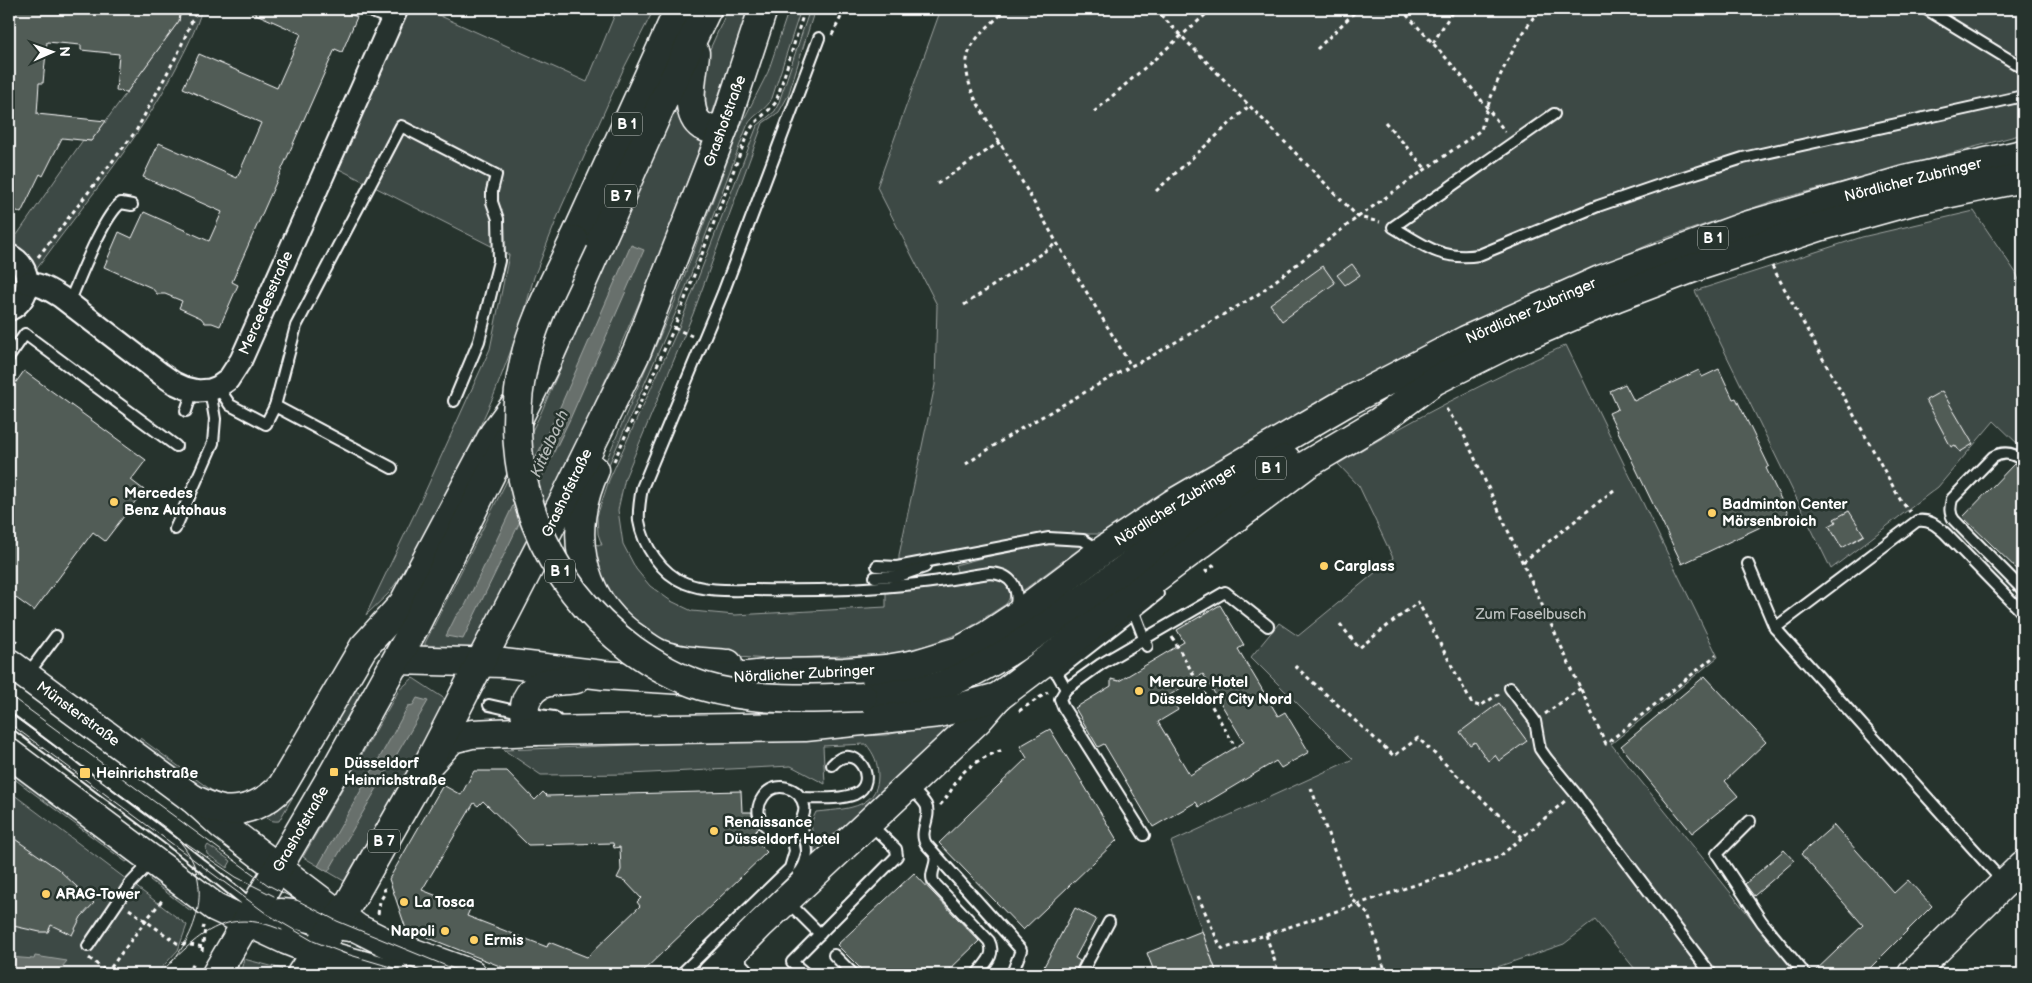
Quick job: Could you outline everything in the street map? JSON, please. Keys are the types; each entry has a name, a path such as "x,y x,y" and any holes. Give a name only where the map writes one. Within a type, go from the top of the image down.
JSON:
{"main road":[{"name":"B 1","path":"679,9 545,304 524,362 516,432 519,465 526,498 550,554 571,588 593,616 620,640 670,673 701,686 732,694 763,698 863,697 913,692 944,684 977,670 1021,645 1268,469 1323,437 1434,381"},
{"name":"Grashofstraße","path":"316,952 352,923 476,661 638,351 725,125 763,9"},
{"name":"Grashofstraße","path":"255,915 278,868 406,660 547,361 664,98 702,20"},
{"path":"702,20 690,85 694,114 698,122 704,127 718,129 725,125"},
{"name":"Nördlicher Zubringer","path":"346,675 363,664 380,660 406,660 476,661 520,664 603,675 700,680 776,673 886,669 916,664 959,651 1012,620 1102,551 1172,504 1345,404 1466,340 1600,280 1738,229 1814,205 1905,180 2023,154"},
{"name":"Nördlicher Zubringer","path":"427,766 452,739 462,735 530,722 568,731 805,727 939,713 998,697 1049,669 1127,599 1306,465 1319,464 1434,381 1510,343 1617,297 1759,246 1912,201 2023,178"},
{"name":"B 1","path":"638,351 628,395 590,480 583,501 580,542 588,578 596,595 609,614 625,630 659,654 695,662 733,664 776,673"},
{"path":"192,799 223,810 247,808 270,798 282,786 363,648 403,604 494,433 547,361"},
{"name":"Münsterstraße","path":"17,670 192,799 223,826 352,923 389,944 472,974"},
{"path":"530,722 526,701 540,685 603,675"},
{"name":"Nördlicher Zubringer","path":"712,974 786,900 978,720 998,697"},
{"path":"9,753 215,907 255,915 286,913 352,923"},
{"path":"1916,973 2018,871"},
{"path":"255,915 286,940 316,952 394,974"},
{"name":"B 7","path":"216,974 255,915"},
{"name":"B 7","path":"301,974 316,952"}],"street":[{"name":"Mercedesstraße","path":"207,389 228,380 241,360 394,14"},
{"path":"9,255 18,260 27,278 69,303 174,383 207,389"},
{"path":"9,310 24,295 27,278"}],"lane":[{"path":"365,9 394,14"},
{"path":"1926,9 2023,68"},
{"path":"825,39 723,294 642,488 639,520 648,545 664,569 684,583 719,590 810,591 874,582 899,576 954,557"},
{"path":"1554,114 1393,227 1429,249 1452,257 1479,256 1598,206 1743,158 2023,96"},
{"path":"207,389 230,405 266,424 276,406 296,326 401,126 496,176 492,190 492,202 498,219 499,261 479,342 454,401"},
{"path":"69,303 112,212 120,203 132,205"},
{"path":"9,357 25,334 176,446"},
{"path":"186,410 207,389"},
{"path":"175,529 213,443 214,419 207,389"},
{"path":"276,406 392,468"},
{"path":"2023,460 2011,453 1999,454 1994,457 1952,499 1950,514 2023,590"},
{"path":"1776,628 1917,520 1933,522 2023,613"},
{"path":"877,566 897,567 1049,538 1083,540 1102,551"},
{"path":"1748,564 1776,628 2018,871"},
{"path":"874,582 905,585 999,573 1010,579 1016,594 1016,609 1012,620"},
{"path":"1066,689 1049,669 1134,612 1163,590"},
{"path":"1144,835 1062,707 1060,698 1066,689 1101,664 1146,643 1225,592 1268,626"},
{"path":"1134,612 1146,643"},
{"path":"17,670 56,636"},
{"path":"1510,688 1535,721 1540,749 1711,974"},
{"path":"489,705 530,722"},
{"path":"9,719 244,897 255,915"},
{"path":"802,798 849,796 858,793 866,780 865,770 861,762 850,757 843,757 832,765"},
{"path":"908,786 924,802 928,815 923,840 1021,950 1012,974"},
{"path":"761,924 775,897 802,869 806,859 807,843 801,823 804,811 802,798 797,792 783,787 769,791 760,802 760,817 769,829 776,832 791,831 801,823"},
{"path":"1750,821 1717,854 1762,922 1805,974"},
{"path":"806,974 792,962 897,856 896,849 869,823"},
{"path":"681,974 790,868 795,851 791,831"},
{"path":"935,854 936,860 932,880 992,946 993,952 990,958 977,974"},
{"path":"88,946 130,884 153,860"},
{"path":"786,900 820,934"},
{"path":"1081,974 1109,922"},
{"path":"732,954 751,974"},
{"path":"834,956 853,974"}],"path":[{"path":"27,278 136,131 178,53 197,9"},
{"name":"Grashofstraße","path":"610,470 674,328 748,135 758,118 771,109 776,102 806,9"},
{"path":"825,39 845,9"},
{"path":"1007,9 974,39 968,52 966,66 968,80 974,97 1057,243 1132,366"},
{"path":"1155,9 1358,217 1393,227"},
{"path":"1094,112 1212,9"},
{"path":"1317,49 1358,9"},
{"path":"1401,9 1434,43 1486,106 1513,143"},
{"path":"1434,43 1454,9"},
{"path":"966,464 1015,432 1257,296 1358,217 1481,130 1486,106 1518,42 1539,9"},
{"path":"1156,191 1249,106"},
{"path":"1384,122 1426,169"},
{"path":"937,184 1000,142"},
{"path":"964,305 1057,243"},
{"path":"1772,266 1901,501 1917,520"},
{"path":"674,328 689,334"},
{"path":"1446,409 1462,431 1606,744 1716,655"},
{"path":"1523,562 1614,490"},
{"path":"1340,624 1359,648 1418,602 1472,704 1480,706 1510,688"},
{"path":"1167,628 1233,743"},
{"path":"1295,666 1394,756 1418,738 1522,837"},
{"path":"1535,721 1581,688"},
{"path":"928,815 944,801 960,776 969,768 994,752 1004,750"},
{"path":"1311,788 1352,899 1368,914 1386,974"},
{"path":"1198,896 1223,949 1360,905 1499,857 1575,793"},
{"path":"352,923 380,901 385,893 384,884"},
{"path":"89,958 106,973 164,898"},
{"path":"118,902 177,943 204,947 205,928"},
{"path":"1266,935 1279,974"},
{"path":"173,973 178,968 185,974"}],"green space":[{"path":"181,9 202,9 190,39 161,95 128,147 36,270 10,245 83,140 91,141 179,21"},
{"path":"405,9 425,9 587,82 617,9 654,9 623,70 561,208 534,277 521,324 494,395 465,459 408,566 389,593 366,615 490,349 509,255 339,169"},
{"path":"728,9 749,9 711,117 700,110 701,69"},
{"path":"789,9 801,9 772,98 767,106 747,126 680,303 600,485 596,484 675,301 741,125 768,72"},
{"path":"810,9 815,9 788,96 779,112 763,123 693,314 625,478 618,510 623,544 636,569 650,586 671,601 692,611 735,615 886,607 886,593 992,577 1007,587 1010,595 1006,604 961,633 924,646 891,654 769,659 707,655 643,634 603,593 587,544 602,545 598,534 597,516 609,480 679,327 757,126 775,111 779,102"},
{"path":"941,9 2023,9 2023,134 1776,200 1657,241 1521,302 1308,413 1100,534 1055,534 899,562 935,385 937,305 877,187"},
{"path":"676,104 679,104 703,138 698,153 654,268 522,564 475,652 425,647 425,643 540,415"},
{"path":"1974,211 2016,273 2023,289 2023,449 1994,421 1938,487 1831,569 1695,291 1862,237"},
{"path":"9,265 15,273 17,281 15,289 9,296"},
{"name":"Zum Faselbusch","path":"1566,345 1718,657 1611,744 1796,974 1639,974 1595,920 1564,944 1477,974 1217,974 1171,842 1353,759 1251,657 1279,623 1298,636 1393,558 1359,486 1338,464 1450,401"},
{"path":"1052,543 1083,546 1021,592 1009,575 1002,571 987,569 958,574 955,565 1035,544"},
{"path":"413,678 448,701 344,881 303,857 399,690"},
{"path":"358,691 360,694 344,723 341,725 336,722 279,821 266,818 259,812 352,693"},
{"path":"964,717 820,860 815,852 811,823 816,812 857,806 872,796 876,787 878,771 876,762 866,744 823,746 825,784 791,766 629,774 541,775 504,750 886,735"},
{"path":"140,738 211,790 222,795 239,797 212,796 137,742"},
{"path":"9,769 130,859 126,862 9,775"},
{"path":"9,791 187,925 178,950 156,974 9,974"},
{"path":"208,845 231,861 227,868 207,854 206,848"},
{"path":"151,875 193,905 191,911 150,880"},
{"path":"244,959 282,969 278,974 240,974"}],"water":[{"name":"Kittelbach","path":"631,245 644,250 570,419 463,639 446,636 456,616 465,606 560,407"},
{"path":"417,698 428,701 328,872 318,866 408,706 413,705"},
{"path":"35,956 67,961 56,974 9,974 9,957 34,959"}],"building":[{"path":"11,9 181,9 179,21 127,92 116,91 119,54 81,50 81,45 47,42 43,83 39,83 37,114 106,121 91,141 62,138 43,176 40,174 21,213 9,207 9,52"},
{"path":"245,9 338,9 357,17 342,52 335,49 232,282 238,285 220,326 205,323 201,318 179,308 182,301 165,294 157,294 152,288 104,267 119,232 132,238 144,212 209,241 222,212 143,177 159,143 237,178 261,123 183,88 199,54 277,88 301,34"},
{"path":"1352,264 1360,275 1345,285 1337,275"},
{"path":"1323,266 1335,283 1282,321 1270,304"},
{"path":"1719,369 1733,399 1736,398 1769,466 1766,468 1788,514 1682,564 1609,413 1618,409 1610,391 1625,384 1634,401 1699,370 1702,377"},
{"path":"24,371 146,460 131,480 144,490 105,541 93,532 34,611 9,593 9,392"},
{"path":"1942,391 1973,444 1960,452 1955,445 1951,447 1926,400"},
{"path":"2014,464 2023,472 2023,575 1963,517"},
{"path":"1849,511 1864,535 1842,548 1829,526 1836,522 1834,519"},
{"path":"1220,605 1244,645 1238,649 1278,716 1285,712 1309,752 1281,768 1276,761 1199,807 1196,802 1153,827 1104,744 1098,747 1075,708 1111,686 1111,679 1119,681 1184,642 1177,630","holes":["1203,674 1244,742 1190,775 1158,722 1178,710 1170,695"]},
{"path":"1705,676 1766,742 1725,781 1738,796 1692,833 1621,746"},
{"path":"1499,703 1527,741 1499,761 1495,755 1488,761 1475,742 1470,745 1460,732"},
{"path":"1050,729 1117,840 1023,930 939,843 1027,758 1020,746"},
{"path":"474,771 507,771 535,800 543,792 547,796 741,791 742,812 752,812 752,817 759,828 751,836 767,852 640,974 520,974 406,929 389,879 443,785 461,795","holes":["483,801 528,845 613,843 614,848 620,847 621,870 617,878 625,881 641,898 637,902 640,906 587,957 549,942 547,947 467,916 470,909 422,890 474,803 478,806"]},
{"path":"1834,825 1894,893 1908,880 1932,906 1864,974 1812,974 1863,925 1801,854"},
{"name":"ARAG-Tower","path":"9,835 58,869 94,903 81,917 72,935 51,925 48,932 40,932 9,925"},
{"path":"1784,850 1794,861 1754,896 1745,884"},
{"path":"914,873 979,941 945,974 866,974 837,945"},
{"path":"1075,908 1096,919 1075,958 1080,961 1074,974 1040,974"},
{"path":"1202,931 1217,974 1155,974 1147,953"},
{"path":"1092,967 1106,974 1089,974"}],"tram line":[{"path":"9,695 268,885 337,921 466,974"},
{"path":"9,713 166,828 181,843 191,859 197,876 199,893 192,929 171,963"},
{"path":"9,723 267,914 313,941 346,954"},
{"path":"186,843 236,877 274,896"},
{"path":"159,974 187,948 213,928 228,923 244,921 262,923 282,930"},
{"path":"340,952 414,974"}],"place":[{"name":"Mercedes Benz Autohaus","path":"114,502"},
{"name":"Badminton Center Mörsenbroich","path":"1712,513"},
{"name":"Carglass","path":"1324,566"},
{"name":"Mercure Hotel Düsseldorf City Nord","path":"1139,691"},
{"name":"Düsseldorf Heinrichstraße","path":"334,772"},
{"name":"Heinrichstraße","path":"85,773"},
{"name":"Renaissance Düsseldorf Hotel","path":"714,831"},
{"name":"ARAG-Tower","path":"46,894"},
{"name":"La Tosca","path":"404,902"},
{"name":"Napoli","path":"445,931"},
{"name":"Ermis","path":"474,940"}]}
